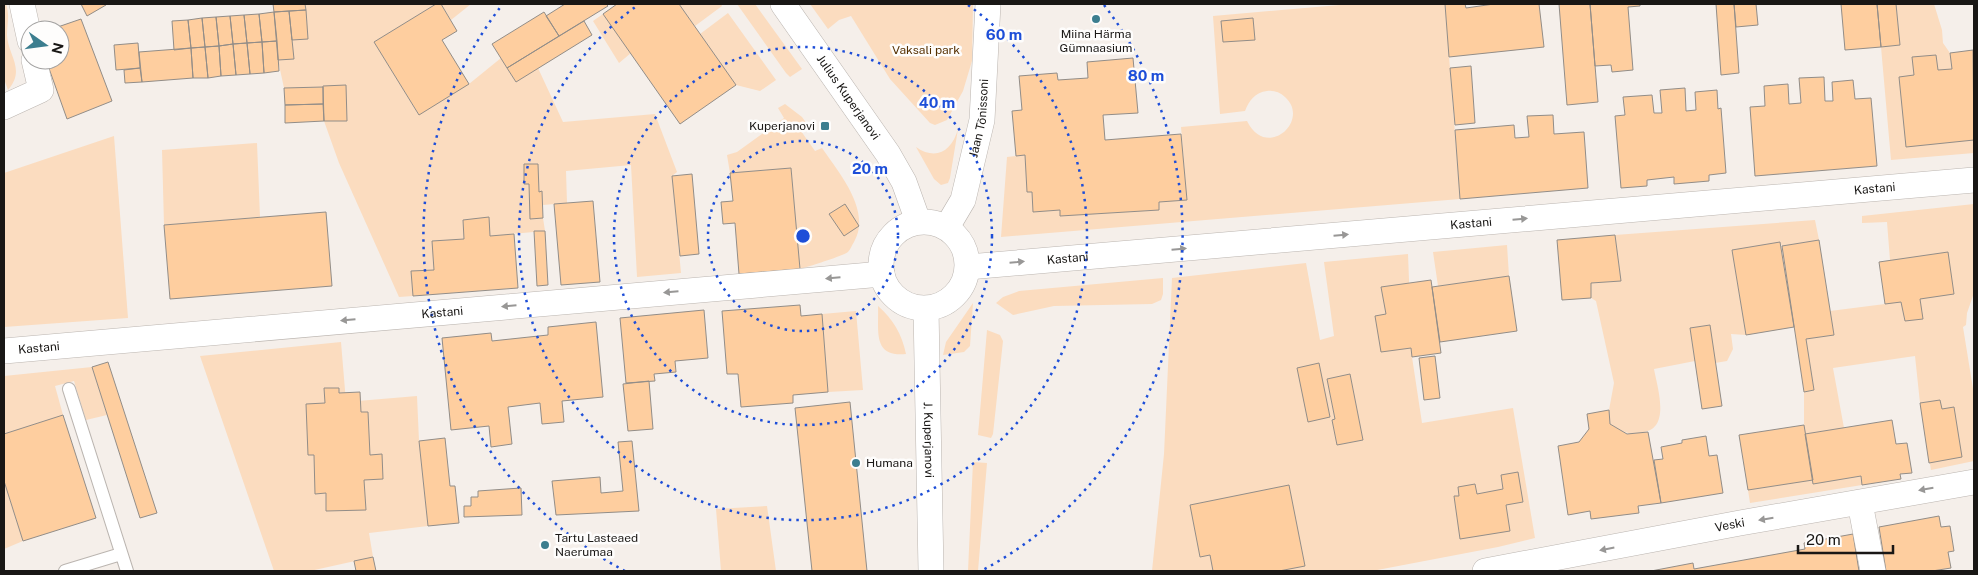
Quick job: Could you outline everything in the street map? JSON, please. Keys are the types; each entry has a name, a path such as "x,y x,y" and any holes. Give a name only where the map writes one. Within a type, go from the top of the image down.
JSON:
{"street":[{"path":"22,4 25,20"},
{"name":"Julius Kuperjanovi","path":"783,4 888,154 904,182 918,221"},
{"name":"Jaan Tõnissoni","path":"947,228 963,200 982,120 988,4"},
{"path":"4,107 41,90 36,70"},
{"name":"Kastani","path":"968,267 1974,180"},
{"path":"918,221 936,223 947,228 965,247 968,267 964,282 952,299 936,307 926,309 911,307 897,299 888,289 882,274 881,261 884,248 892,235 905,226 918,221"},
{"name":"Kastani","path":"4,350 882,274"},
{"name":"J. Kuperjanovi","path":"926,309 931,571"},
{"name":"Veski","path":"1485,571 1516,568 1740,523 1974,482"},
{"path":"1860,503 1873,571"}],"lane":[{"path":"69,389 127,571"},
{"path":"65,571 121,554"}],"green space":[{"path":"4,4 6,4 8,12 8,43 16,69 16,76 8,90 4,79"},
{"path":"305,4 436,4 374,42 418,114 469,84 501,58 516,82 538,68 563,122 655,114 677,172 672,176 681,273 637,277 631,165 566,171 567,203 543,205 542,192 539,192 538,164 524,164 524,184 529,184 530,218 543,218 545,231 490,236 488,218 463,220 464,239 432,241 434,270 411,271 413,296 399,297 339,163 324,121 323,87 284,88 278,60 294,59 292,40 308,38"},
{"path":"441,4 471,4 451,20"},
{"path":"679,4 721,4 722,6 695,26"},
{"path":"737,4 755,4 802,69 790,77 786,73"},
{"name":"Vaksali park","path":"810,4 973,4 972,61 963,91 947,120 935,125 930,123 890,79 851,16 839,20 828,29"},
{"path":"1351,4 1445,4 1460,199 1001,237 1007,157 1025,155 1027,192 1032,192 1033,212 1060,210 1060,216 1159,210 1159,202 1187,200 1181,127 1247,121 1255,132 1265,137 1275,137 1283,133 1290,125 1293,116 1292,106 1285,97 1272,91 1256,95 1245,111 1220,114 1213,16"},
{"path":"1896,4 1934,4 1942,30 1943,43 1950,53 1952,69 1974,91 1974,153 1891,160 1881,47 1900,45"},
{"path":"728,13 776,80 760,91 736,85 700,34"},
{"path":"603,14 631,53 619,63 593,21"},
{"path":"785,104 802,117 807,124 801,131 815,151 822,148 844,181 856,205 859,218 858,230 848,252 800,269 791,168 730,173 727,155 737,152 784,118 778,108"},
{"path":"958,129 950,178 948,183 941,185 934,179 916,147 930,153 942,152 952,143"},
{"path":"114,136 128,318 4,327 4,173"},
{"path":"257,143 260,217 164,225 162,150"},
{"path":"1974,204 1974,293 1967,313 1966,325 1963,327 1974,395 1974,461 1931,470 1920,403 1915,356 1833,368 1844,428 1805,434 1804,392 1814,390 1806,339 1834,335 1830,311 1885,304 1890,260 1887,222 1862,223 1862,216"},
{"path":"1815,220 1819,240 1782,246 1780,242 1732,250 1746,335 1731,334 1733,349 1727,361 1715,363 1710,325 1690,328 1695,361 1654,369 1659,395 1660,415 1652,429 1644,432 1630,433 1610,424 1609,410 1614,383 1596,301 1591,298 1591,283 1621,281 1615,235"},
{"path":"1507,245 1509,276 1438,286 1433,252"},
{"path":"1408,254 1412,357 1422,423 1513,408 1535,538 1372,571 1152,571 1164,454 1172,278 1306,263 1320,340 1334,336 1324,262","holes":["1350,374 1363,440 1337,445 1332,420 1335,419 1327,379"]},
{"path":"1163,278 1161,300 1152,304 1054,306 1013,315 996,303 1003,297 1019,291"},
{"path":"973,303 970,346 964,352 943,355 946,342"},
{"path":"878,306 896,327 906,354 895,354 882,347 878,333"},
{"path":"856,311 863,390 828,392 822,314"},
{"path":"987,330 1000,335 1003,341 991,438 978,435"},
{"path":"341,342 346,402 417,396 419,441 428,526 369,533 373,557 310,571 274,571 200,356"},
{"path":"92,367 107,415 86,420 74,381 55,386 63,415 4,434 4,376"},
{"path":"973,462 987,463 978,571 968,571"},
{"path":"1861,476 1862,485 1750,503 1748,490 1812,480 1813,484"},
{"path":"4,481 23,541 4,549"},
{"path":"767,506 776,571 721,571 716,509"}],"building":[{"path":"81,4 105,4 106,5 87,16"},
{"path":"273,4 305,4 306,10 274,12"},
{"path":"436,4 441,4 457,31 442,40 469,84 419,115 374,42"},
{"path":"565,4 606,4 608,6 559,36 546,16"},
{"path":"617,4 679,4 736,85 680,124 603,14"},
{"path":"1445,4 1465,4 1466,8 1494,4 1539,4 1544,47 1449,57"},
{"path":"1559,4 1590,4 1598,102 1567,105"},
{"path":"1590,4 1640,4 1640,6 1628,7 1633,70 1612,72 1611,65 1595,66"},
{"path":"1716,4 1734,4 1739,73 1721,75"},
{"path":"1734,4 1756,4 1758,25 1736,27"},
{"path":"1841,4 1877,4 1881,47 1845,50"},
{"path":"1877,4 1896,4 1900,45 1881,47"},
{"path":"306,10 308,39 292,40 289,11"},
{"path":"289,11 294,59 278,60 274,12"},
{"path":"274,12 277,41 262,42 259,14"},
{"path":"544,12 559,36 507,68 492,44"},
{"path":"259,14 262,42 247,43 244,15"},
{"path":"244,15 247,43 233,44 230,16"},
{"path":"230,16 233,44 219,46 216,17"},
{"path":"216,17 219,46 205,47 202,18"},
{"path":"202,18 205,47 191,48 188,20"},
{"path":"1253,18 1255,40 1223,42 1221,21"},
{"path":"81,19 112,101 67,119 50,70 70,70 70,23"},
{"path":"188,20 191,48 174,50 172,21"},
{"path":"584,21 592,35 516,82 507,68"},
{"path":"277,41 279,71 264,73 262,42"},
{"path":"262,42 264,73 250,74 247,43"},
{"path":"138,43 140,68 116,70 114,45"},
{"path":"247,43 250,74 236,75 233,44"},
{"path":"233,44 236,75 221,76 219,46"},
{"path":"219,46 221,76 208,78 205,47"},
{"path":"205,47 208,78 193,78 191,48"},
{"path":"191,48 193,78 142,82 139,52"},
{"path":"1973,50 1974,140 1906,147 1899,77 1914,75 1912,57 1936,55 1938,70 1952,69 1950,53"},
{"path":"1133,58 1138,113 1103,115 1105,140 1181,134 1187,200 1159,202 1159,210 1060,216 1060,210 1033,212 1032,192 1027,192 1025,155 1016,156 1012,111 1022,110 1019,76 1057,73 1058,80 1088,78 1087,62"},
{"path":"1471,66 1475,123 1455,125 1450,68"},
{"path":"140,68 142,82 125,83 124,70"},
{"path":"1824,77 1825,101 1833,101 1832,82 1853,80 1855,99 1871,98 1877,166 1755,176 1750,107 1765,106 1764,86 1788,84 1789,104 1801,103 1799,78"},
{"path":"346,85 347,121 324,121 323,86"},
{"path":"323,87 323,104 285,105 284,88"},
{"path":"1685,88 1686,111 1696,110 1695,92 1717,90 1718,109 1721,108 1726,173 1709,175 1709,181 1674,184 1674,177 1647,180 1647,186 1621,188 1615,116 1625,115 1623,97 1652,95 1654,113 1662,113 1660,90"},
{"path":"323,104 324,121 285,123 285,105"},
{"path":"1553,115 1554,134 1584,132 1588,188 1460,199 1455,130 1514,125 1515,138 1529,137 1527,116"},
{"path":"524,164 538,164 539,192 542,191 543,218 530,219 529,184 524,184"},
{"path":"791,168 800,269 739,274 735,223 723,224 721,202 733,201 730,173"},
{"path":"692,174 699,254 680,256 672,176"},
{"path":"593,201 600,282 561,285 554,204"},
{"path":"845,204 859,226 844,236 829,214"},
{"path":"326,212 332,286 170,299 164,225"},
{"path":"489,217 490,236 514,234 518,288 413,296 411,271 434,270 432,241 464,239 463,220"},
{"path":"534,231 545,231 548,285 537,286"},
{"path":"1615,235 1621,281 1591,283 1591,298 1562,300 1557,240"},
{"path":"1819,240 1834,335 1806,339 1814,390 1804,392 1782,246"},
{"path":"1780,242 1794,327 1746,335 1732,250"},
{"path":"1948,252 1954,294 1920,299 1923,319 1905,321 1901,302 1885,304 1879,262"},
{"path":"1509,276 1517,331 1440,342 1432,287"},
{"path":"1431,280 1441,353 1412,357 1411,348 1381,352 1375,316 1386,314 1381,287"},
{"path":"800,305 801,316 822,314 828,392 793,395 793,403 741,407 738,374 727,374 722,311"},
{"path":"704,310 708,358 675,361 676,372 654,374 655,381 626,383 620,318"},
{"path":"596,322 603,397 562,401 564,422 542,424 540,403 508,407 512,444 491,447 489,426 451,430 442,338 491,333 492,341 548,335 548,327"},
{"path":"1710,325 1722,406 1702,409 1690,328"},
{"path":"1435,356 1440,398 1424,400 1419,358"},
{"path":"108,362 157,513 140,518 92,367"},
{"path":"1319,363 1330,417 1308,422 1297,368"},
{"path":"1350,374 1363,440 1337,445 1332,420 1335,419 1327,379"},
{"path":"649,381 653,429 628,431 623,384"},
{"path":"324,388 339,388 339,393 360,392 361,412 368,412 370,455 382,454 383,479 364,480 366,510 326,511 326,493 315,494 314,455 308,455 306,404 325,403"},
{"path":"1940,400 1942,409 1954,407 1962,457 1929,463 1920,403"},
{"path":"850,402 867,571 812,571 795,408"},
{"path":"1609,410 1610,424 1627,434 1648,432 1661,503 1638,506 1639,513 1591,519 1590,511 1568,515 1558,446 1579,442 1589,429 1587,414"},
{"path":"63,415 96,518 23,541 4,481 4,434"},
{"path":"1892,420 1896,444 1907,443 1912,473 1900,474 1901,479 1862,485 1861,476 1813,484 1805,434"},
{"path":"1804,425 1813,480 1748,490 1739,435"},
{"path":"1706,436 1709,456 1717,455 1723,493 1661,503 1654,460 1663,459 1661,447 1682,443 1682,440"},
{"path":"445,438 450,486 455,486 459,523 428,526 419,441"},
{"path":"632,441 639,511 556,515 552,481 600,477 601,493 623,491 618,442"},
{"path":"1518,472 1523,502 1506,505 1510,531 1460,539 1454,496 1459,496 1458,487 1475,484 1477,494 1503,489 1501,475"},
{"path":"1289,485 1305,566 1279,571 1213,571 1210,555 1200,557 1190,505"},
{"path":"521,488 522,515 464,517 464,506 471,506 471,497 478,497 478,491"},
{"path":"1939,516 1941,527 1950,526 1954,551 1948,552 1951,568 1932,571 1886,571 1879,527"},
{"path":"1853,534 1859,571 1651,571 1693,563 1694,569 1805,549 1804,543"},
{"path":"373,557 376,571 356,571 354,561"}],"place":[{"name":"Miina Härma Gümnaasium","path":"1096,19"},
{"name":"Kuperjanovi","path":"825,126"},
{"name":"Humana","path":"856,463"},
{"name":"Tartu Lasteaed Naerumaa","path":"545,545"}]}
